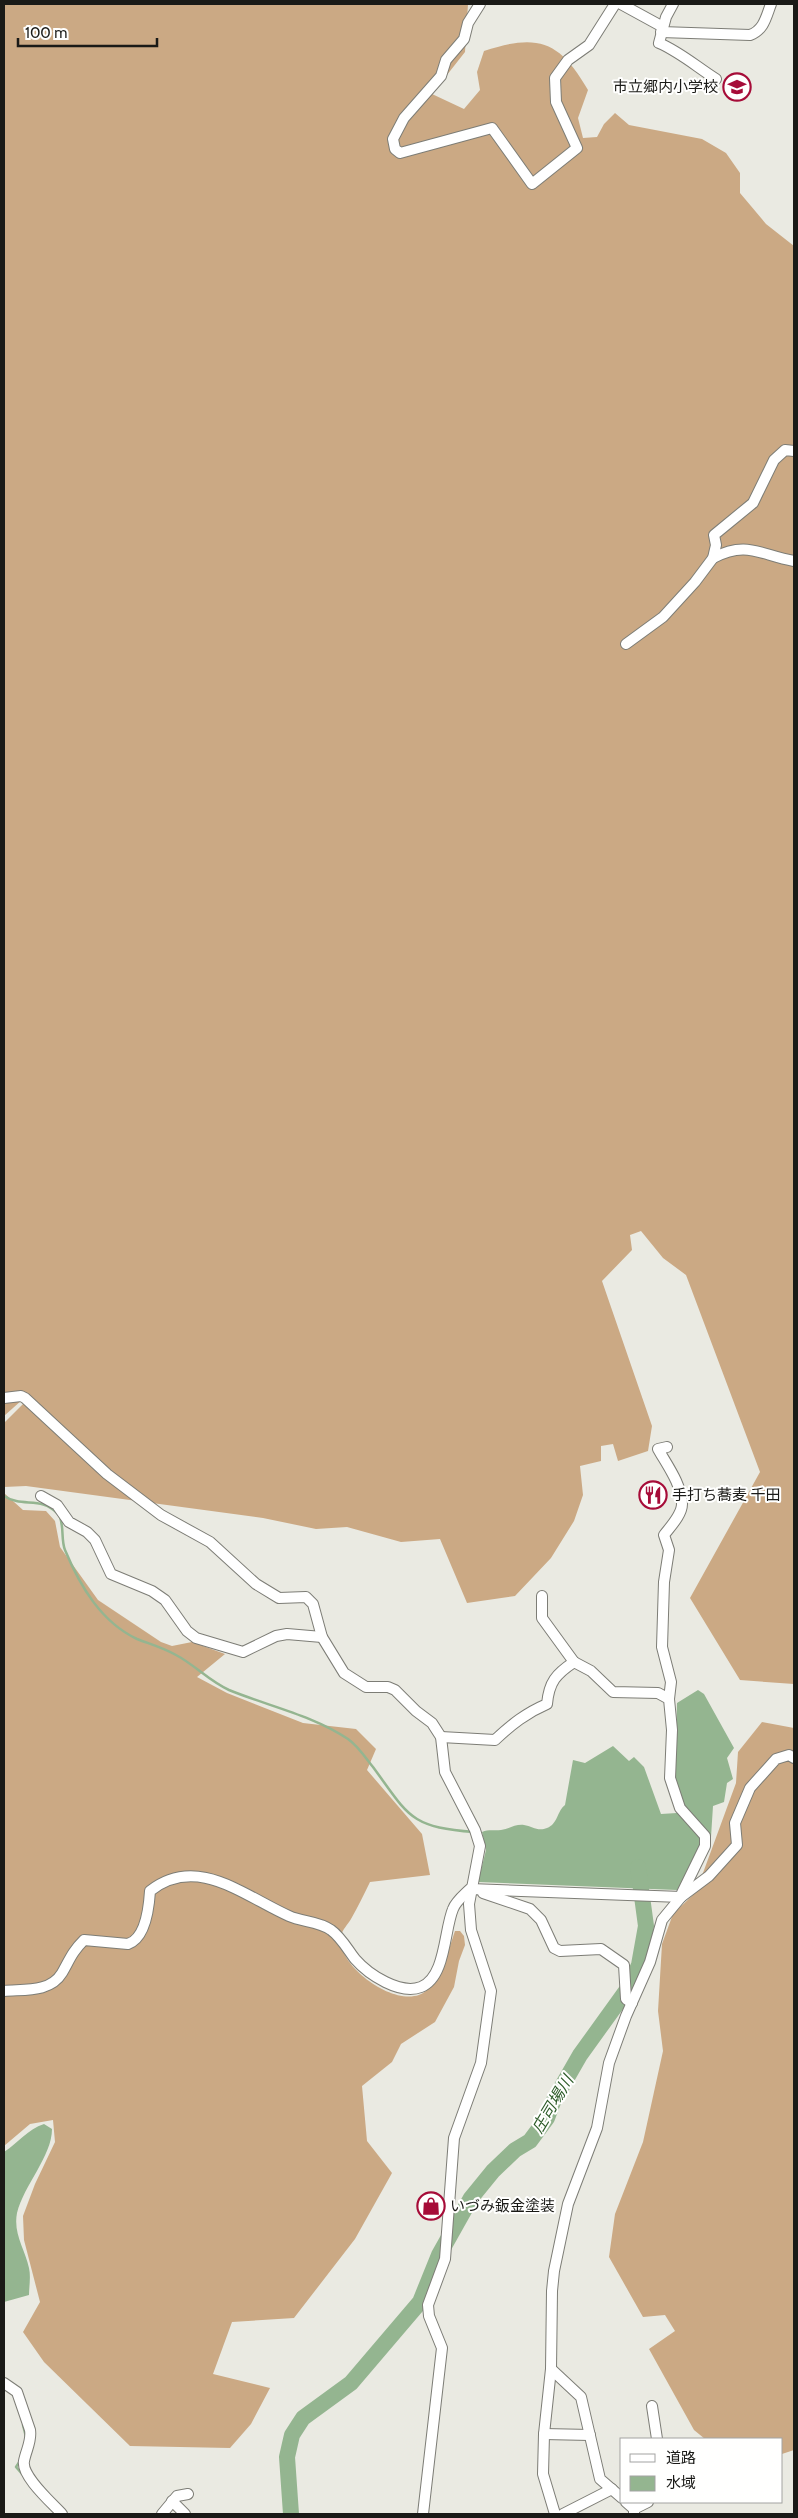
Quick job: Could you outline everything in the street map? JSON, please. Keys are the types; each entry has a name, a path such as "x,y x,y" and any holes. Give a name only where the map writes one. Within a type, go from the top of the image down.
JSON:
{"street":[{"path":"480,4 468,23 464,39 446,60 441,76 404,118 393,139 396,149 400,154 492,128 532,184 577,148 556,102 554,78 568,60 589,45 615,4"},
{"path":"621,4 662,29 750,35 758,32 764,24 771,4"},
{"path":"673,4 662,29 660,43 676,50 687,61 716,79"},
{"path":"713,558 716,545 714,535 753,503 774,460 785,450 794,451"},
{"path":"626,644 664,616 713,558 726,551 740,548 794,561"},
{"path":"4,1398 21,1396 25,1398 114,1480 161,1515 210,1542 256,1584 274,1596 306,1597 310,1600 318,1616 322,1637 338,1665 351,1679 366,1687 388,1687 395,1690 416,1711 428,1718 442,1737 445,1772 476,1832 480,1854 470,1889 471,1930 491,1991 481,2063 454,2138 445,2258 428,2305 429,2316 442,2348 423,2514"},
{"path":"555,2514 543,2474 544,2434 551,2369 552,2291 563,2224 568,2204 597,2128 609,2063 650,1962 662,1920 681,1896 705,1846 705,1836 680,1808 670,1778 672,1730 669,1699 672,1682 662,1647 664,1582 669,1550 664,1535 682,1505 676,1480 658,1449 667,1447"},
{"path":"41,1496 57,1505 69,1522 87,1532 95,1540 111,1574 152,1591 165,1600 187,1631 196,1638 243,1652 276,1636 287,1634 322,1637"},
{"path":"542,1596 542,1618 574,1662 591,1671 613,1692 658,1693 669,1699"},
{"path":"442,1737 495,1740 514,1722 530,1711 548,1704 549,1686 563,1669 574,1662"},
{"path":"4,1991 36,1989 49,1985 61,1975 73,1951 84,1940 128,1944 134,1942 143,1931 150,1891 161,1882 176,1877 206,1878 225,1883 298,1920 320,1924 332,1930 357,1961 393,1986 408,1990 423,1987 433,1977 441,1962 453,1907 470,1889 681,1896 709,1876 737,1845 735,1823 750,1788 761,1774 776,1759 790,1755 794,1758"},
{"path":"470,1889 530,1908 541,1920 554,1948 560,1951 601,1949 624,1965 626,1999 632,2003"},
{"path":"551,2369 580,2397 600,2479 620,2496"},
{"path":"4,2383 17,2392 30,2430 31,2436 24,2461 25,2473 62,2514"},
{"path":"652,2406 657,2438"},
{"path":"544,2434 590,2434"},
{"path":"564,2514 612,2489"},
{"path":"162,2514 177,2496 188,2494"},
{"path":"172,2501 185,2514"},
{"path":"631,2508 645,2503"}],"shaded area":[{"path":"4,4 468,4 465,52 432,94 464,109 480,90 477,72 484,51 503,45 519,43 546,45 557,51 568,61 588,90 578,118 583,138 597,137 604,124 615,113 629,125 702,139 726,153 740,173 740,193 766,224 794,246 794,1684 740,1680 690,1598 760,1472 686,1275 663,1258 641,1231 630,1235 632,1250 602,1281 652,1426 648,1451 618,1461 613,1444 601,1446 601,1461 580,1466 583,1495 574,1521 551,1558 515,1596 467,1603 440,1539 401,1542 347,1527 316,1529 263,1518 26,1486 4,1487 4,1423 24,1403 22,1400 4,1416"},
{"path":"4,1493 23,1510 46,1511 55,1521 60,1547 98,1600 161,1642 172,1646 192,1642 225,1654 197,1677 227,1693 303,1723 356,1729 376,1749 367,1770 422,1834 430,1875 370,1882 341,1936 342,1948 348,1960 359,1973 387,1991 402,1996 416,1996 433,1984 444,1962 455,1931 460,1931 464,1936 465,1945 459,1961 454,1987 435,2022 401,2044 392,2062 362,2086 367,2141 392,2173 355,2239 294,2318 232,2322 213,2374 270,2388 251,2424 230,2448 130,2446 44,2362 23,2332 40,2302 24,2240 23,2216 35,2184 55,2142 53,2120 30,2124 4,2146"},
{"path":"762,1722 794,1728 794,2450 783,2454 783,2438 704,2438 694,2430 649,2349 675,2331 665,2315 643,2317 609,2257 615,2214 643,2142 663,2051 658,2011 662,1944 673,1914 696,1892 736,1783 738,1752"}],"water":[{"path":"698,1690 704,1694 734,1748 727,1758 733,1779 727,1783 724,1802 713,1806 711,1837 682,1805 675,1777 677,1703"},
{"path":"613,1746 629,1761 634,1757 644,1767 661,1814 677,1813 703,1839 700,1852 677,1890 478,1882 486,1850 482,1832 521,1825 541,1829 551,1826 565,1805 573,1760 585,1763"},
{"path":"44,2124 52,2129 48,2150 25,2192 16,2221 18,2235 29,2268 29,2295 4,2302 4,2152 38,2126"}],"waterway":[{"path":"4,1496 18,1501 38,1503 51,1508 57,1513"},
{"path":"60,1517 64,1546 78,1577 102,1613 124,1632 176,1655 229,1690 320,1723 348,1739 358,1748 395,1797 413,1816 436,1827 474,1832"},
{"name":"庄司場川","path":"291,2514 287,2457 292,2435 303,2418 351,2383 420,2302 439,2255 471,2198 493,2171 515,2150 530,2141 547,2118 553,2102 580,2055 629,1987 639,1965 646,1926 638,1867"},
{"path":"23,2425 26,2437"},
{"path":"20,2461 16,2467 23,2475"}],"place":[{"name":"市立郷内小学校","path":"737,87"},
{"name":"手打ち蕎麦 千田","path":"653,1495"},
{"name":"いづみ鈑金塗装","path":"431,2206"}]}
